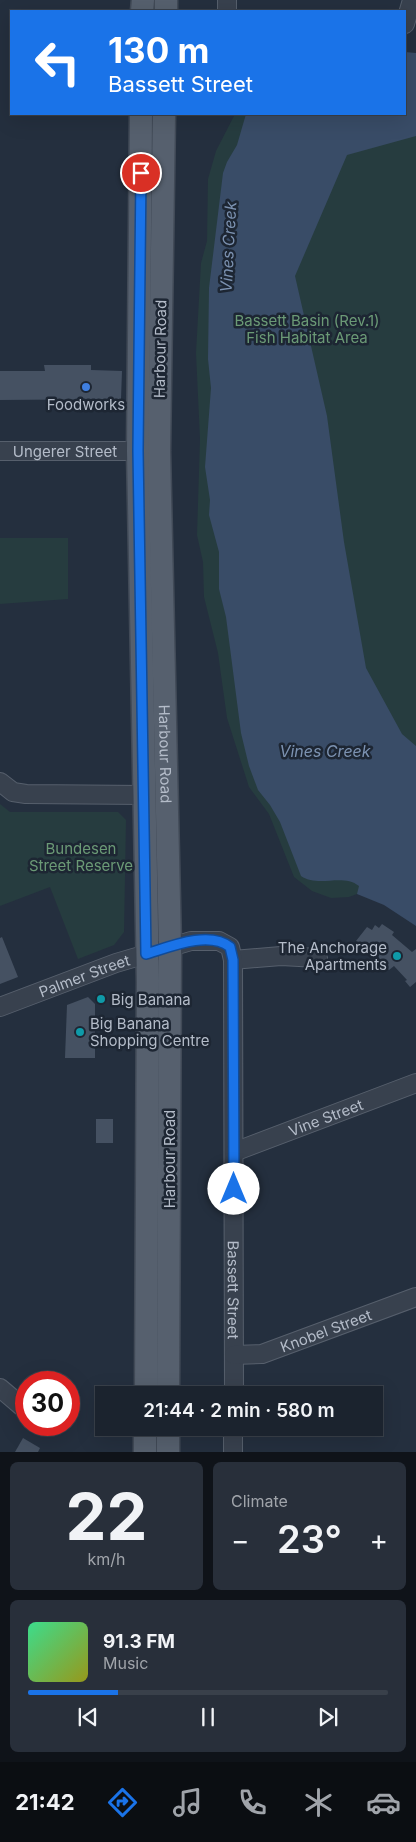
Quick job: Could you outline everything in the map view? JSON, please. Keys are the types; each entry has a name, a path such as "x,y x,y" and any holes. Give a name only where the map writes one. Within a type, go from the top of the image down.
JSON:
{"main road":[{"name":"Harbour Road","path":"142,115 149,451 170,947 168,1386"},
{"name":"Harbour Road","path":"146,1386 144,795 149,451 164,115"},
{"path":"145,1436 145,1452"},
{"path":"168,1436 168,1452"}],"street":[{"path":"406,21 412,0"},
{"name":"Ungerer Street","path":"0,451 149,451"},
{"path":"0,782 13,792 26,794 144,795"},
{"path":"170,947 191,941 218,940 230,947 233,960 282,956 318,958"},
{"name":"Palmer Street","path":"0,1007 116,963 170,947"},
{"name":"Bassett Street","path":"233,960 234,1386"},
{"name":"Vine Street","path":"234,1152 416,1083"},
{"name":"Knobel Street","path":"234,1355 262,1354 416,1297"},
{"path":"0,1388 15,1401"},
{"path":"233,1436 233,1452"}],"green space":[{"name":"Vines Creek","path":"416,55 416,891 391,881 349,897 331,898 312,891 294,877 269,814 249,787 227,718 218,653 204,597 203,562 197,535 200,439 196,353 201,263 207,241 208,179 216,151 234,115 406,115"},
{"path":"0,538 68,538 68,599 0,604"},
{"name":"Bundesen Street Reserve","path":"0,804 10,812 118,812 126,820 124,932 114,945 78,959 50,887 0,906"}],"water":[{"name":"Vines Creek","path":"406,52 416,53 416,136 347,155 295,276 327,416 344,542 366,668 402,734 416,746 416,926 384,905 357,894 359,886 352,882 338,880 315,881 301,876 280,822 258,790 249,766 241,733 226,617 219,589 219,552 209,515 210,500 205,467 211,388 208,359 209,288 223,173 237,145 246,115 406,115"}],"building":[{"path":"44,365 91,365 91,370 122,371 121,399 0,400 0,371 45,371"},
{"name":"The Anchorage Apartments","path":"382,924 394,932 392,935 412,952 416,949 416,982 410,987 405,981 407,980 394,966 389,970 375,959 379,953 364,943 362,945 356,941 367,927 372,930 375,925 379,928"},
{"path":"2,937 18,977 0,984 0,938"},
{"name":"Big Banana Shopping Centre","path":"88,997 95,1004 95,1058 65,1058 67,1005"},
{"path":"96,1119 113,1119 113,1143 96,1143"},
{"path":"23,1438 40,1448 38,1452 15,1452"}],"place":[{"name":"Foodworks","path":"86,387"},
{"name":"The Anchorage Apartments","path":"397,956"},
{"name":"Big Banana","path":"101,999"},
{"name":"Big Banana Shopping Centre","path":"80,1032"}],"route":[{"path":"141,173 138,451 146,954 191,941 218,940 230,947 233,960 234,1189"}],"park label":[{"name":"Bassett Basin (Rev.1) Fish Habitat Area","path":"307,328"}]}
